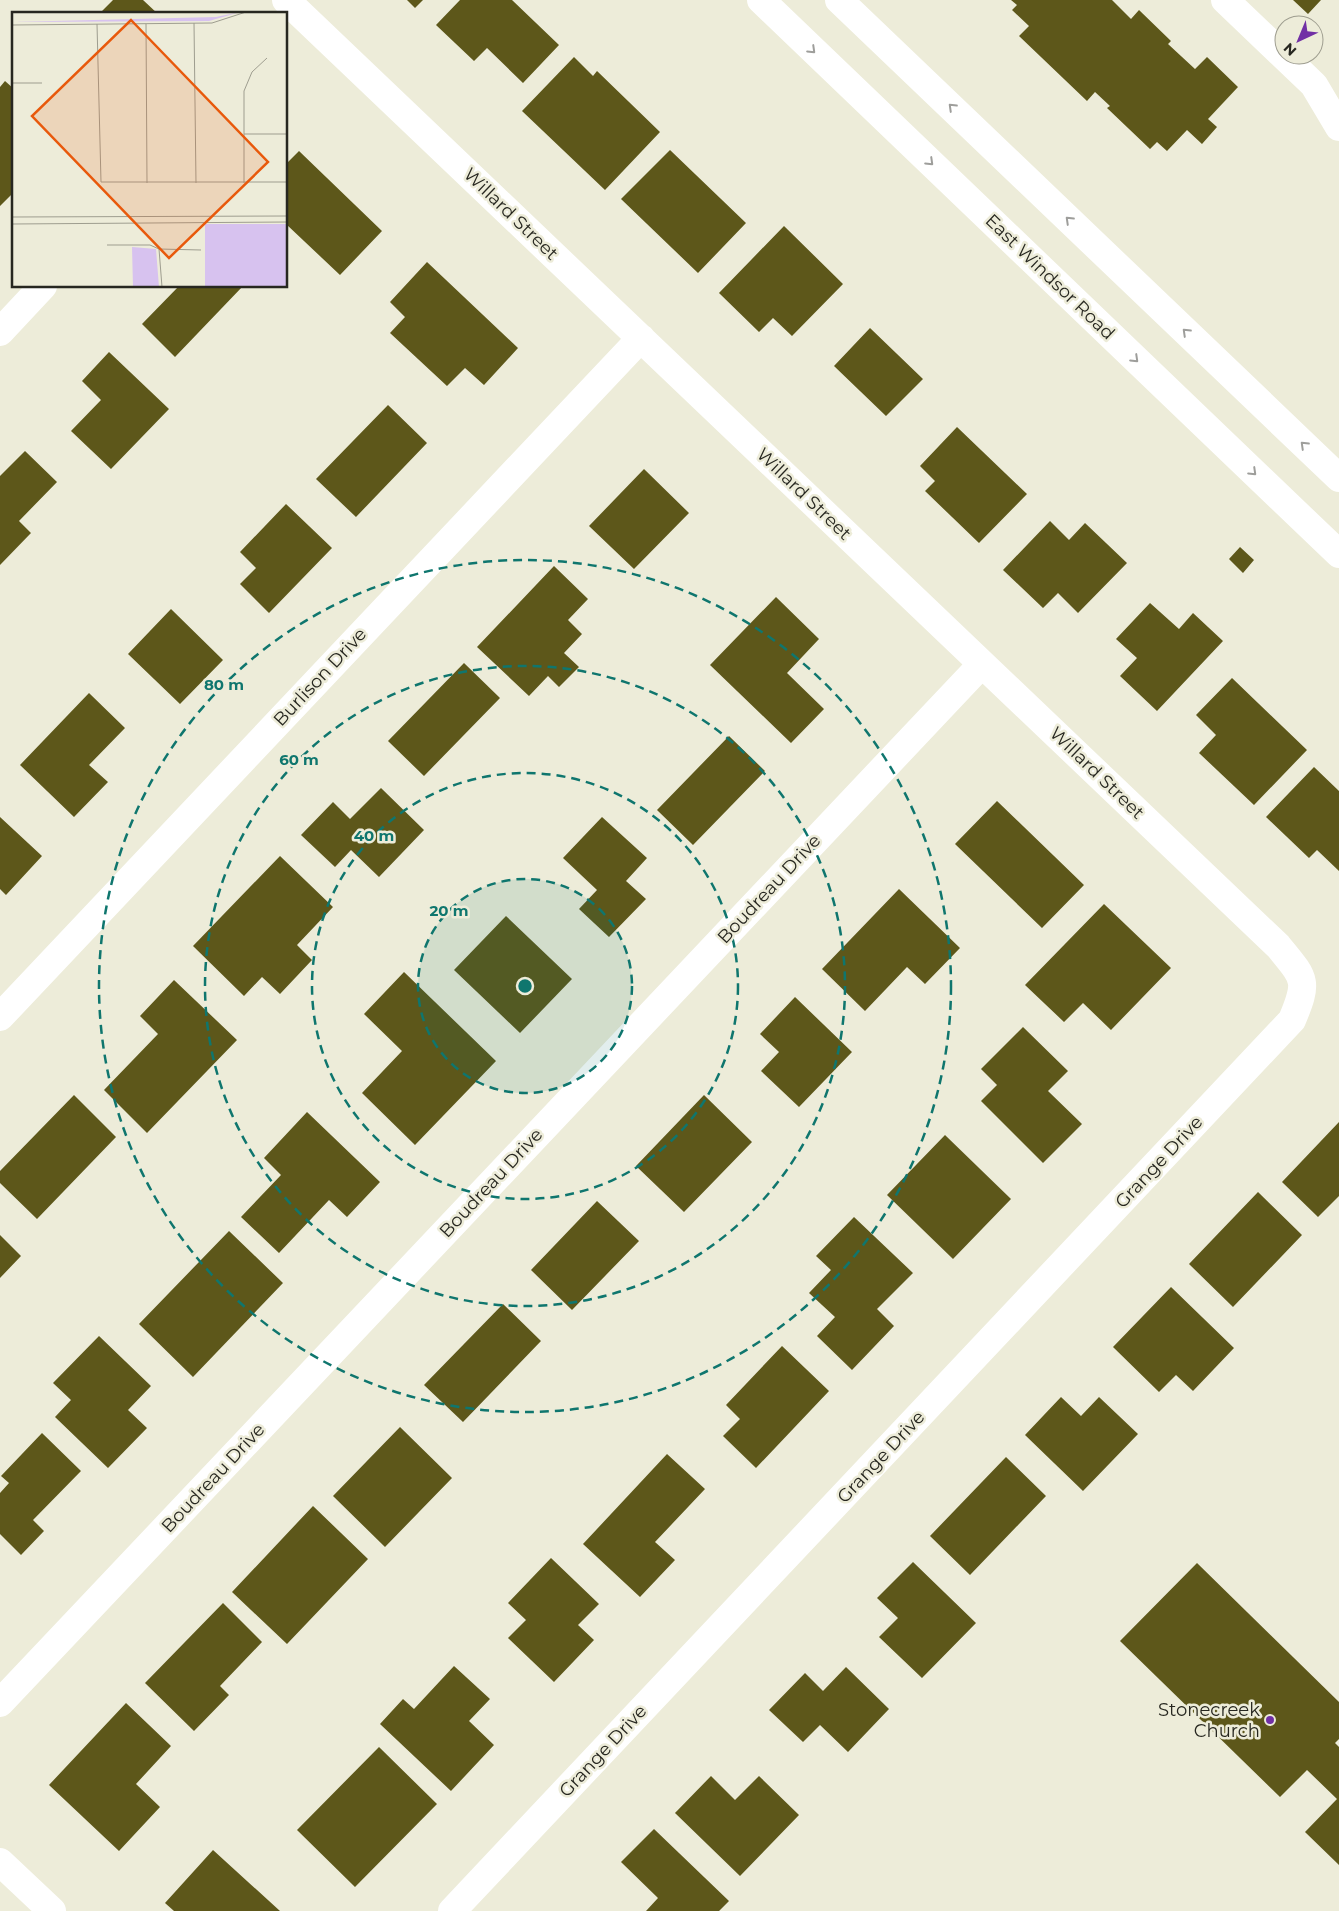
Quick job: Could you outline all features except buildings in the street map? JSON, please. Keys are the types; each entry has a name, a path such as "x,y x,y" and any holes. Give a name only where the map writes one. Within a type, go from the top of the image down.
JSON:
{"street":[{"name":"East Windsor Road","path":"761,0 1339,554"},
{"path":"840,0 1339,478"},
{"path":"1224,0 1314,85 1339,127"},
{"name":"Willard Street","path":"292,16 641,338 1278,946 1296,968 1304,983 1302,997"},
{"path":"0,332 41,288"},
{"name":"Burlison Drive","path":"0,1017 641,338"},
{"name":"Boudreau Drive","path":"0,1703 982,664"},
{"name":"Grange Drive","path":"452,1911 1292,1020 1302,997"},
{"path":"0,1862 52,1911"}],"place":[{"name":"Stonecreek Church","path":"1270,1720"}]}
